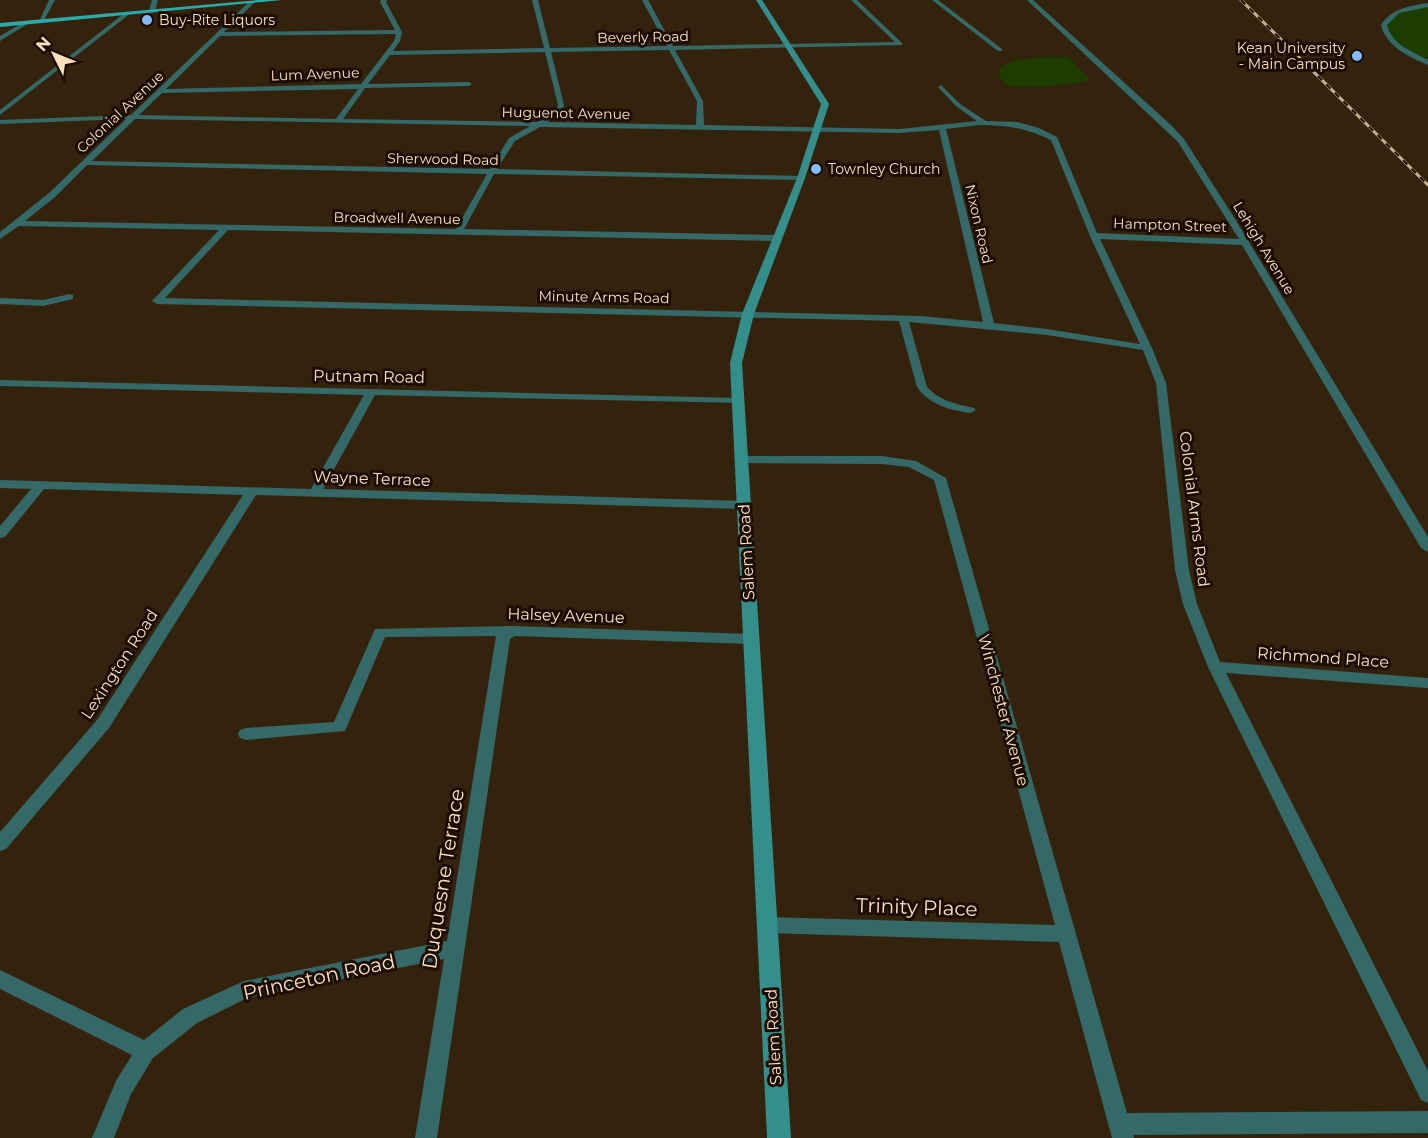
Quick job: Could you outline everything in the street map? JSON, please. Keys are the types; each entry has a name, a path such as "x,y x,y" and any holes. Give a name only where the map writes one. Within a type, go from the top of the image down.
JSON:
{"main road":[{"path":"0,25 279,0"}],"street":[{"path":"41,21 52,0"},
{"path":"152,11 155,0"},
{"path":"337,122 397,41 399,32 384,0"},
{"path":"458,233 491,173 512,141 554,117 561,105 536,0"},
{"path":"645,0 700,101 700,129"},
{"name":"Salem Road","path":"759,0 825,104 801,178 748,314 736,363 779,1138"},
{"name":"Beverly Road","path":"388,53 900,44 854,0"},
{"path":"935,0 1000,50"},
{"name":"Lehigh Avenue","path":"1030,0 1168,126 1181,141 1245,242 1428,548"},
{"name":"Colonial Avenue","path":"0,236 52,195 252,2"},
{"path":"1428,5 1398,12 1384,25 1386,34 1395,44 1428,63"},
{"path":"0,113 128,13"},
{"path":"0,39 26,22"},
{"path":"220,34 399,32"},
{"name":"Lum Avenue","path":"162,91 364,84 469,84"},
{"name":"Colonial Arms Road","path":"940,87 958,105 990,122 1031,127 1054,139 1094,236 1161,382 1182,570 1190,604 1215,667 1428,1093"},
{"name":"Huguenot Avenue","path":"0,122 134,117 900,131 990,122"},
{"name":"Nixon Road","path":"942,128 990,325"},
{"name":"Sherwood Road","path":"85,163 801,178"},
{"name":"Broadwell Avenue","path":"16,223 777,238"},
{"name":"Minute Arms Road","path":"225,228 157,301 903,319 990,325 1147,348"},
{"name":"Hampton Street","path":"1094,236 1245,242"},
{"path":"0,302 43,303 70,297"},
{"path":"903,319 922,387 927,396 956,408 970,410"},
{"name":"Putnam Road","path":"0,383 738,401"},
{"path":"315,493 371,392"},
{"name":"Winchester Avenue","path":"741,459 882,460 912,464 940,478 1121,1131"},
{"name":"Wayne Terrace","path":"0,484 744,505"},
{"path":"0,534 41,485"},
{"name":"Lexington Road","path":"0,844 103,724 252,491"},
{"name":"Halsey Avenue","path":"246,734 339,727 380,632 512,631 751,639"},
{"name":"Duquesne Terrace","path":"426,1138 503,637 512,631"},
{"name":"Richmond Place","path":"1215,667 1428,682"},
{"name":"Trinity Place","path":"767,926 1066,934"},
{"name":"Princeton Road","path":"103,1138 123,1088 146,1051 190,1016 244,990 455,948"},
{"path":"0,979 146,1051"},
{"path":"1121,1131 1428,1122"}],"green space":[{"path":"1428,5 1428,64 1388,37 1386,21 1398,12"},
{"path":"1069,57 1089,80 1050,86 1018,87 1008,85 999,77 1000,67 1016,60"}],"railway":[{"path":"1241,0 1428,185"}],"place":[{"name":"Buy-Rite Liquors","path":"147,20"},
{"name":"Kean University - Main Campus","path":"1357,56"},
{"name":"Townley Church","path":"816,169"}]}
